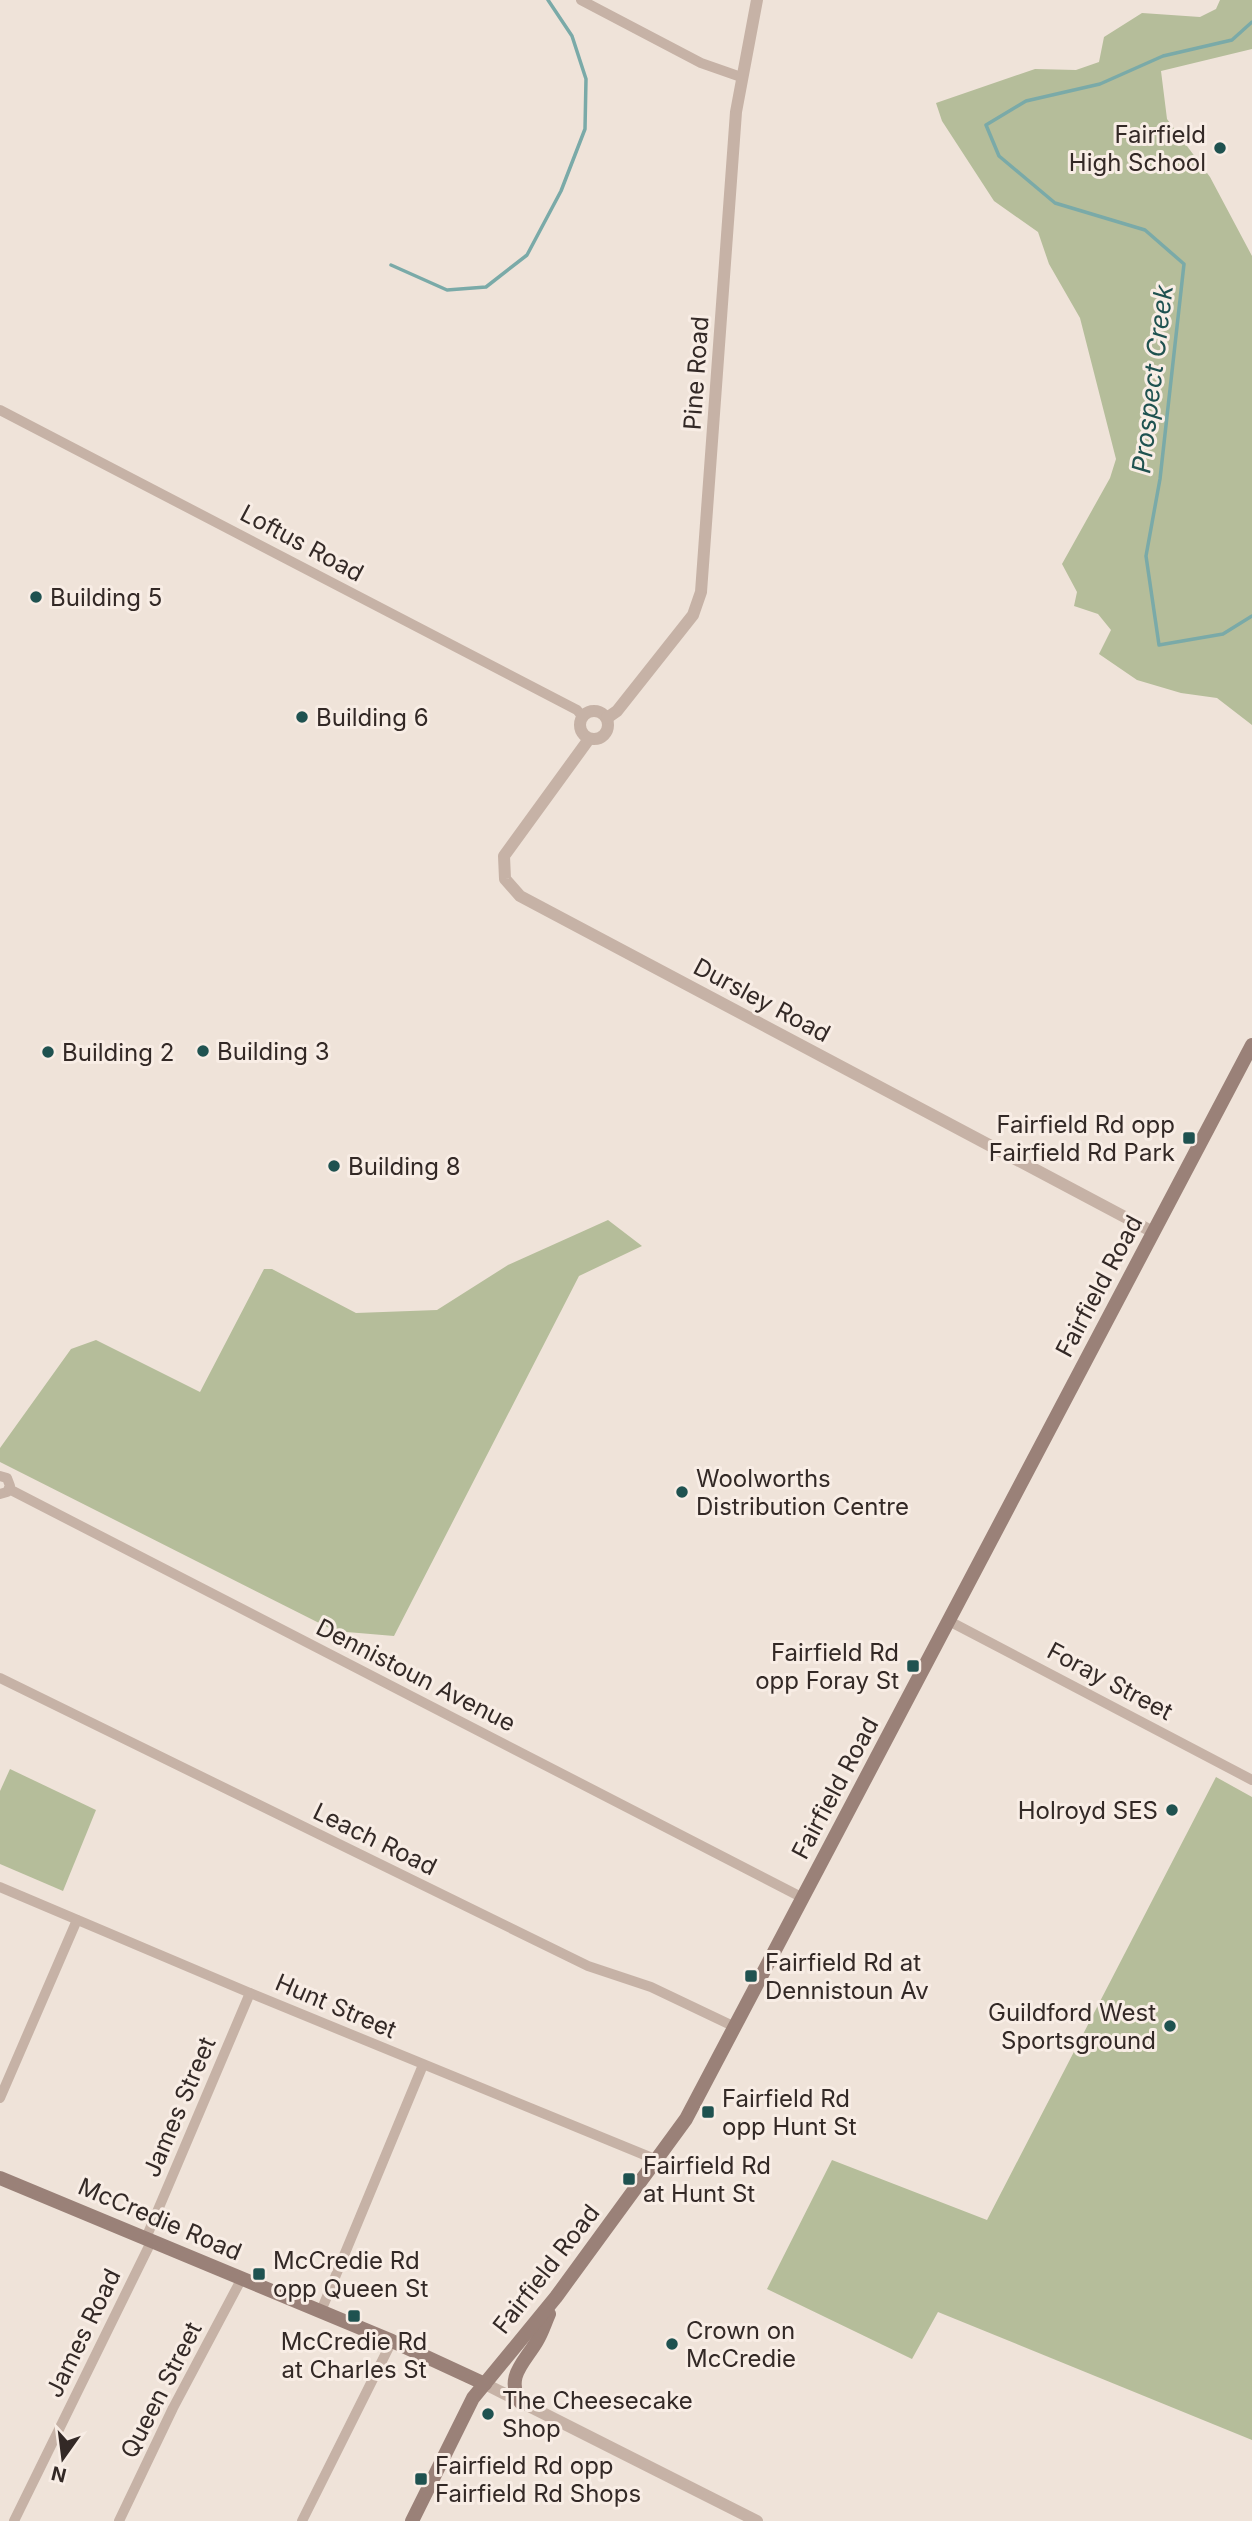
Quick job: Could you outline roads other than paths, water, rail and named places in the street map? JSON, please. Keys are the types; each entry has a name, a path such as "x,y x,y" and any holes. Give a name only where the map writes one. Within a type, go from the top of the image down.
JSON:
{"main road":[{"name":"Fairfield Road","path":"412,2521 470,2404 556,2297 686,2119 1252,1045"},
{"name":"McCredie Road","path":"1,2181 321,2311 485,2384"},
{"path":"521,2403 515,2390 516,2372 537,2341 556,2297"}],"street":[{"path":"581,0 701,63 741,77"},
{"name":"Pine Road","path":"607,718 617,711 693,615 701,592 741,77 757,0"},
{"name":"Loftus Road","path":"0,410 582,716"},
{"path":"595,710 607,718 605,734 598,739 589,739 580,729 582,716 595,710"},
{"name":"Dursley Road","path":"589,739 504,856 505,879 520,896 1153,1232"},
{"path":"0,1476 9,1481 5,1492"},
{"name":"Dennistoun Avenue","path":"5,1492 803,1898"},
{"name":"Foray Street","path":"949,1621 1252,1780"},
{"name":"Leach Road","path":"0,1678 588,1966 651,1987 736,2027"},
{"name":"Hunt Street","path":"0,1887 657,2160"},
{"path":"0,2098 77,1920"},
{"name":"James Street","path":"149,2239 250,1993"},
{"path":"321,2311 423,2065"},
{"name":"James Road","path":"15,2521 149,2239"},
{"name":"Queen Street","path":"119,2521 173,2408 242,2278"},
{"path":"302,2521 392,2341"},
{"name":"McCredie Road","path":"485,2384 757,2521"}],"waterway":[{"path":"391,265 447,290 486,287 527,255 561,191 585,129 586,79 572,36 548,0"},
{"name":"Prospect Creek","path":"1252,22 1232,40 1163,56 1100,84 1026,101 986,125 999,156 1055,203 1145,230 1184,264 1160,479 1146,556 1159,645 1223,634 1252,616"}],"place":[{"name":"Fairfield High School","path":"1220,148"},
{"name":"Building 5","path":"36,597"},
{"name":"Building 6","path":"302,717"},
{"name":"Building 3","path":"203,1051"},
{"name":"Building 2","path":"48,1052"},
{"name":"Fairfield Rd opp Fairfield Rd Park","path":"1189,1138"},
{"name":"Building 8","path":"334,1166"},
{"name":"Woolworths Distribution Centre","path":"682,1492"},
{"name":"Fairfield Rd opp Foray St","path":"913,1666"},
{"name":"Holroyd SES","path":"1172,1810"},
{"name":"Fairfield Rd at Dennistoun Av","path":"751,1976"},
{"name":"Guildford West Sportsground","path":"1170,2026"},
{"name":"Fairfield Rd opp Hunt St","path":"708,2112"},
{"name":"Fairfield Rd at Hunt St","path":"629,2179"},
{"name":"McCredie Rd opp Queen St","path":"259,2274"},
{"name":"McCredie Rd at Charles St","path":"354,2316"},
{"name":"Crown on McCredie","path":"672,2344"},
{"name":"The Cheesecake Shop","path":"488,2414"},
{"name":"Fairfield Rd opp Fairfield Rd Shops","path":"421,2479"}]}
